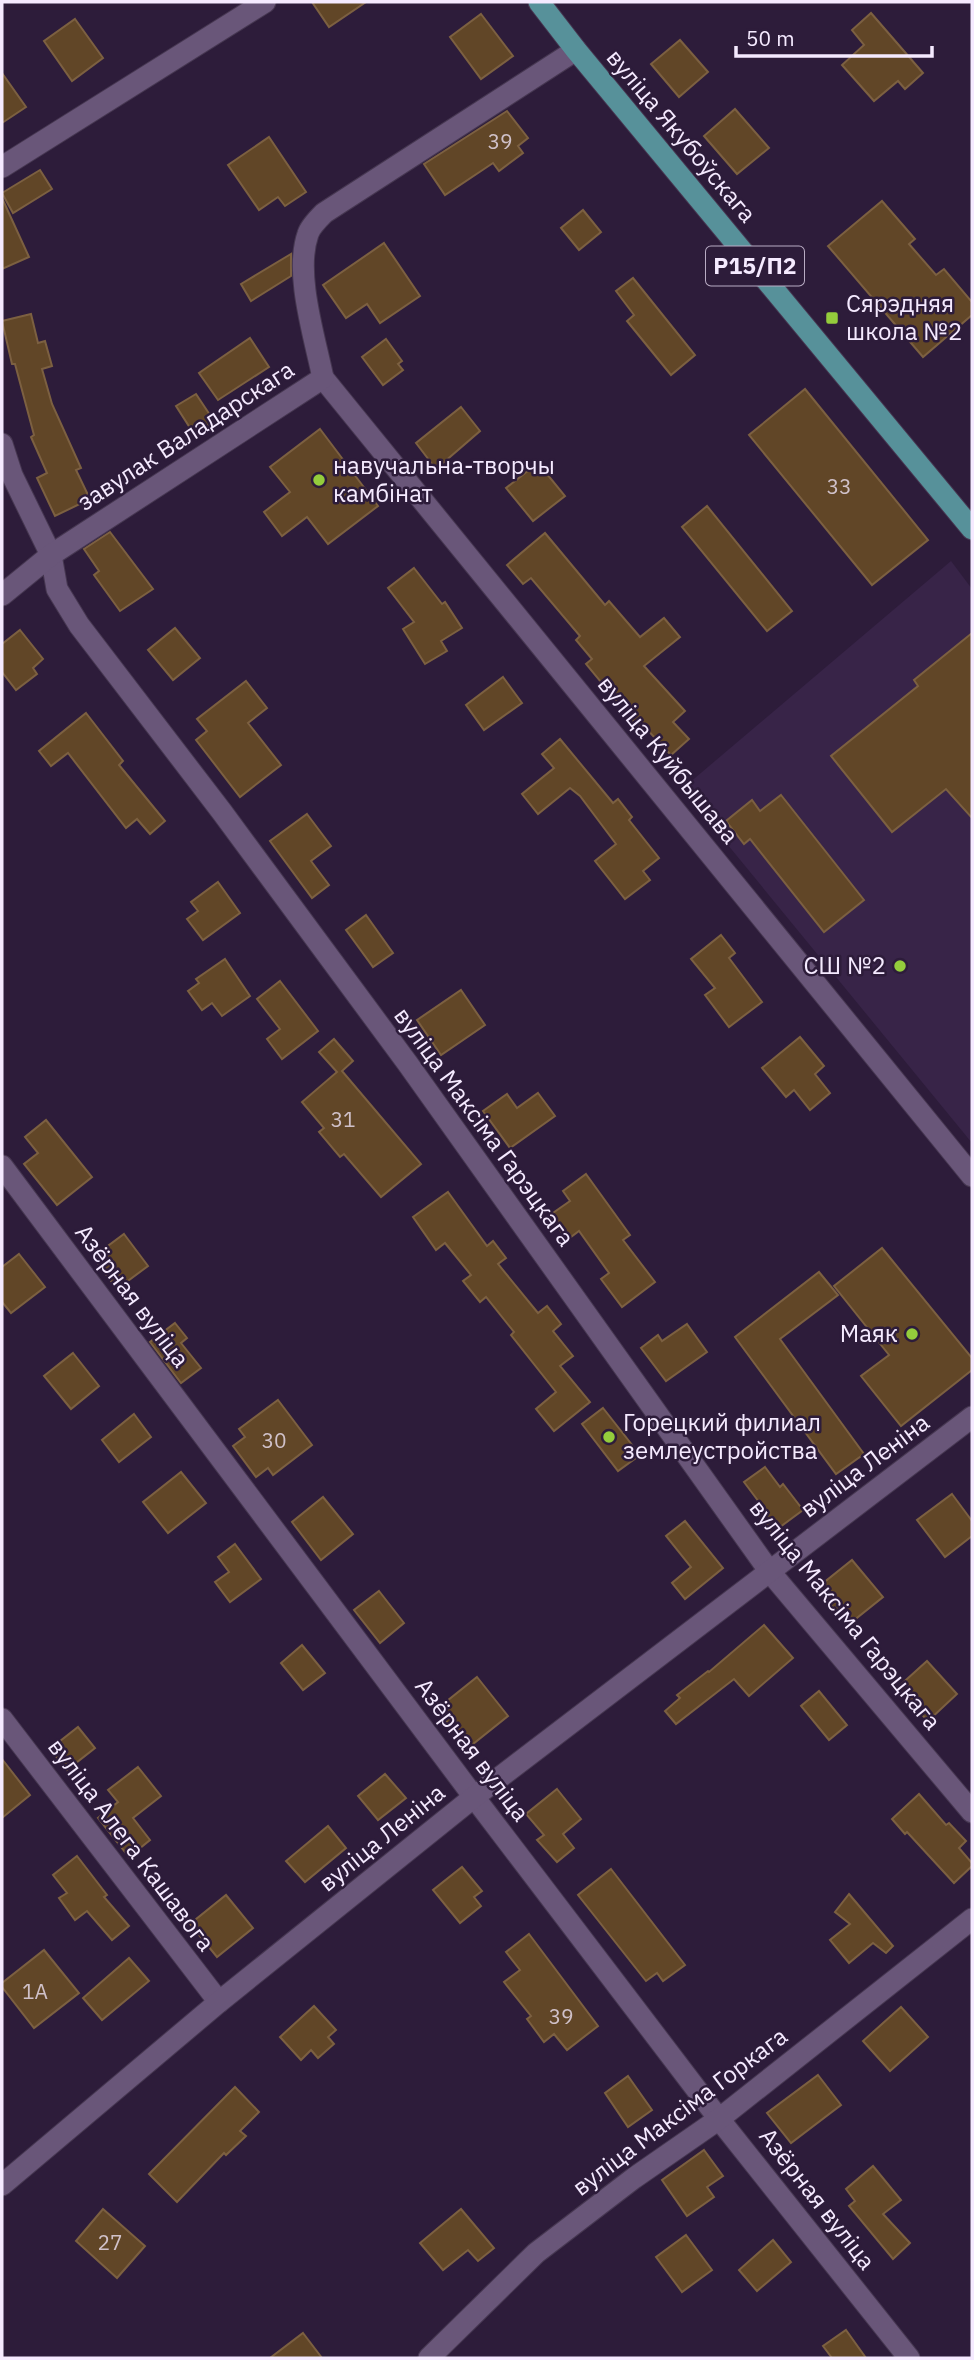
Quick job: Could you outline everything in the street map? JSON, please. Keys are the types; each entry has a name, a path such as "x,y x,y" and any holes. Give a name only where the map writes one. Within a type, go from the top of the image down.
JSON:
{"main road":[{"name":"вуліца Якубоўскага","path":"539,2 972,529"}],"street":[{"path":"2,167 265,2"},
{"name":"завулак Валадарскага","path":"2,595 51,555 323,378 303,261 308,233 324,213 576,50"},
{"name":"вуліца Куйбышава","path":"323,378 972,1176"},
{"name":"вуліца Максіма Гарэцкага","path":"2,444 12,475 51,555 57,589 79,625 408,1064 770,1572 972,1812"},
{"name":"Азёрная вуліца","path":"2,1166 474,1797 719,2119 909,2358"},
{"name":"вуліца Леніна","path":"2,2185 219,2003 474,1797 972,1417"},
{"name":"вуліца Алега Кашавога","path":"2,1719 219,2003"},
{"name":"вуліца Максіма Горкага","path":"429,2358 536,2253 634,2178 719,2119 972,1919"}],"shaded area":[{"name":"СШ №2","path":"951,561 972,589 972,1143 682,789"}],"building":[{"path":"312,2 366,2 329,27"},
{"path":"871,13 923,73 905,89 898,81 874,101 842,65 864,45 852,30"},
{"path":"481,14 513,56 481,79 450,37"},
{"path":"75,19 103,58 72,81 44,41"},
{"path":"680,40 708,72 679,97 651,64"},
{"path":"2,73 26,107 2,123"},
{"path":"735,109 769,148 737,174 704,136"},
{"path":"507,111 528,138 518,146 523,153 499,171 493,163 445,195 424,164"},
{"path":"269,137 306,192 285,206 278,197 259,210 228,165"},
{"path":"40,170 52,189 13,213 2,193"},
{"path":"2,198 29,257 2,269"},
{"path":"882,201 915,239 909,244 936,275 944,269 972,302 972,315 923,357 828,246"},
{"path":"583,210 601,232 579,250 561,228"},
{"path":"384,243 420,296 380,323 367,304 346,318 323,285"},
{"path":"291,254 291,276 251,301 241,284"},
{"path":"633,278 695,355 671,375 627,321 634,315 616,291"},
{"path":"31,314 38,343 45,341 52,366 42,369 52,404 81,468 76,470 90,499 55,516 37,478 47,473 31,437 34,435 2,321"},
{"path":"250,338 269,367 218,400 199,373"},
{"path":"386,339 402,361 398,364 403,370 383,385 362,357"},
{"path":"805,389 928,540 872,585 749,435"},
{"path":"196,394 214,421 194,434 176,406"},
{"path":"461,407 480,431 436,469 416,443"},
{"name":"навучальна-творчы камбінат","path":"320,429 378,506 328,544 307,517 282,536 264,512 290,492 270,467"},
{"path":"538,463 565,496 533,521 506,488"},
{"path":"707,506 792,611 767,631 682,527"},
{"path":"110,532 153,589 120,611 94,575 99,571 84,549"},
{"path":"545,533 605,605 609,601 640,637 664,618 680,637 644,666 685,711 673,722 689,739 671,755 642,724 638,727 586,664 592,659 576,640 580,636 531,578 523,584 507,565"},
{"path":"414,568 442,604 445,602 462,628 441,641 447,651 425,664 403,629 414,622 388,588"},
{"path":"175,628 200,658 173,680 148,650"},
{"path":"20,630 43,659 33,668 37,674 16,690 2,672 2,644"},
{"path":"972,633 972,818 946,789 892,832 831,756 918,686 914,680"},
{"path":"503,677 522,703 484,730 466,705"},
{"path":"246,681 267,708 248,723 281,765 240,797 196,740 207,731 197,719"},
{"path":"86,713 123,761 119,765 165,821 150,834 137,819 126,828 68,753 51,766 39,751"},
{"path":"560,739 613,803 618,799 632,817 629,820 659,858 643,871 650,880 625,899 595,861 616,844 580,796 570,788 538,814 522,794 554,768 542,754"},
{"path":"781,795 864,900 824,932 750,839 744,844 726,821 752,800 760,811"},
{"path":"307,814 331,846 311,861 329,885 312,898 270,841"},
{"path":"218,882 240,913 203,940 187,919 198,911 191,902"},
{"path":"366,915 393,953 373,967 346,930"},
{"path":"721,935 735,953 729,958 762,1002 729,1027 705,995 715,988 691,959"},
{"path":"225,959 250,996 222,1016 212,1003 202,1010 188,991 199,983 196,979"},
{"path":"280,981 318,1031 282,1059 267,1039 280,1029 257,999"},
{"path":"461,990 485,1025 441,1055 417,1020"},
{"path":"800,1037 824,1066 815,1074 830,1093 810,1110 794,1090 786,1097 762,1068"},
{"path":"334,1039 353,1061 342,1071 421,1164 381,1197 344,1154 340,1157 319,1132 324,1128 302,1102 337,1072 319,1052"},
{"path":"538,1093 555,1116 510,1148 483,1111 507,1094 517,1108"},
{"path":"46,1120 92,1177 57,1205 24,1164 38,1153 25,1137"},
{"path":"586,1174 630,1235 623,1240 655,1282 622,1307 601,1279 609,1273 579,1231 567,1240 550,1215 570,1201 563,1191"},
{"path":"448,1192 487,1246 493,1241 506,1258 498,1264 538,1313 547,1306 561,1324 553,1331 573,1356 560,1366 590,1402 554,1431 536,1409 556,1392 511,1335 514,1332 486,1297 480,1302 463,1281 471,1275 445,1243 436,1250 413,1217"},
{"path":"124,1234 148,1266 117,1289 93,1257"},
{"name":"Маяк","path":"882,1248 972,1358 972,1370 901,1426 861,1376 889,1355 834,1286"},
{"path":"19,1254 45,1287 11,1313 2,1302 2,1267"},
{"path":"819,1272 838,1295 780,1339 864,1454 836,1474 735,1337"},
{"path":"175,1323 187,1338 181,1343 201,1368 181,1383 150,1342"},
{"path":"687,1324 707,1352 666,1381 641,1348 658,1335 662,1341"},
{"path":"73,1353 99,1386 71,1409 44,1376"},
{"path":"278,1400 312,1445 273,1475 268,1468 256,1477 233,1446 245,1437 239,1429"},
{"name":"Горецкий филиал землеустройства","path":"603,1408 640,1455 618,1471 582,1424"},
{"path":"134,1414 151,1437 119,1462 102,1440"},
{"path":"765,1467 780,1487 783,1484 803,1510 772,1533 756,1511 762,1506 744,1482"},
{"path":"181,1472 206,1503 168,1533 143,1502"},
{"path":"952,1494 972,1521 972,1536 945,1557 917,1520"},
{"path":"323,1497 353,1534 321,1560 292,1522"},
{"path":"685,1521 723,1568 685,1599 672,1583 691,1567 666,1536"},
{"path":"235,1544 261,1579 230,1602 215,1582 229,1572 218,1557"},
{"path":"852,1560 883,1597 848,1625 817,1588"},
{"path":"379,1591 404,1623 380,1643 354,1610"},
{"path":"764,1625 793,1658 749,1696 734,1679 676,1724 665,1711 680,1698 677,1695 709,1672"},
{"path":"302,1645 325,1673 303,1690 281,1663"},
{"path":"927,1661 957,1694 928,1721 897,1688"},
{"path":"477,1677 508,1716 468,1748 437,1709"},
{"path":"819,1691 847,1725 829,1740 801,1706"},
{"path":"78,1727 95,1748 67,1770 50,1749"},
{"path":"2,1759 30,1795 2,1818"},
{"path":"138,1767 161,1796 133,1818 150,1840 129,1857 98,1818 118,1802 108,1790"},
{"path":"385,1774 406,1798 378,1820 358,1796"},
{"path":"557,1789 581,1819 563,1834 574,1848 557,1862 537,1840 544,1835 526,1814"},
{"path":"919,1794 946,1825 949,1823 966,1841 959,1848 972,1866 954,1883 892,1819"},
{"path":"328,1826 346,1848 305,1882 286,1861"},
{"path":"77,1856 107,1895 104,1897 129,1926 112,1940 87,1911 75,1920 59,1898 67,1893 53,1875"},
{"path":"462,1867 482,1891 474,1897 481,1906 460,1923 433,1890"},
{"path":"611,1869 685,1965 663,1981 657,1973 646,1981 578,1895"},
{"path":"849,1894 893,1946 886,1953 873,1943 849,1963 830,1940 850,1924 835,1912"},
{"path":"226,1895 253,1928 217,1957 190,1924"},
{"path":"529,1934 598,2026 567,2050 554,2034 544,2042 527,2019 531,2016 504,1982 520,1970 506,1952"},
{"path":"44,1950 79,1993 34,2028 2,1987 2,1983"},
{"path":"129,1958 149,1981 102,2020 83,1998"},
{"path":"314,2006 336,2030 328,2037 334,2044 318,2058 311,2050 301,2060 280,2037"},
{"path":"901,2007 928,2037 890,2071 863,2041"},
{"path":"818,2075 841,2105 791,2143 767,2113"},
{"path":"628,2076 652,2110 628,2127 605,2093"},
{"path":"235,2087 259,2112 240,2131 246,2136 226,2155 224,2153 177,2202 149,2174"},
{"path":"704,2150 723,2176 707,2187 714,2197 687,2216 662,2180"},
{"path":"873,2166 901,2200 883,2214 910,2243 893,2259 849,2206 855,2201 846,2189"},
{"path":"103,2209 145,2246 117,2278 76,2241"},
{"path":"461,2209 494,2248 478,2261 468,2250 443,2270 420,2243"},
{"path":"686,2235 712,2270 682,2292 656,2257"},
{"path":"773,2240 791,2262 757,2291 739,2270"},
{"path":"846,2330 866,2358 832,2358 823,2346"},
{"path":"303,2333 322,2358 270,2358"}],"place":[{"name":"Сярэдняя школа №2","path":"832,318"},
{"name":"навучальна-творчы камбінат","path":"319,480"},
{"name":"СШ №2","path":"900,966"},
{"name":"Маяк","path":"912,1334"},
{"name":"Горецкий филиал землеустройства","path":"609,1437"}]}
